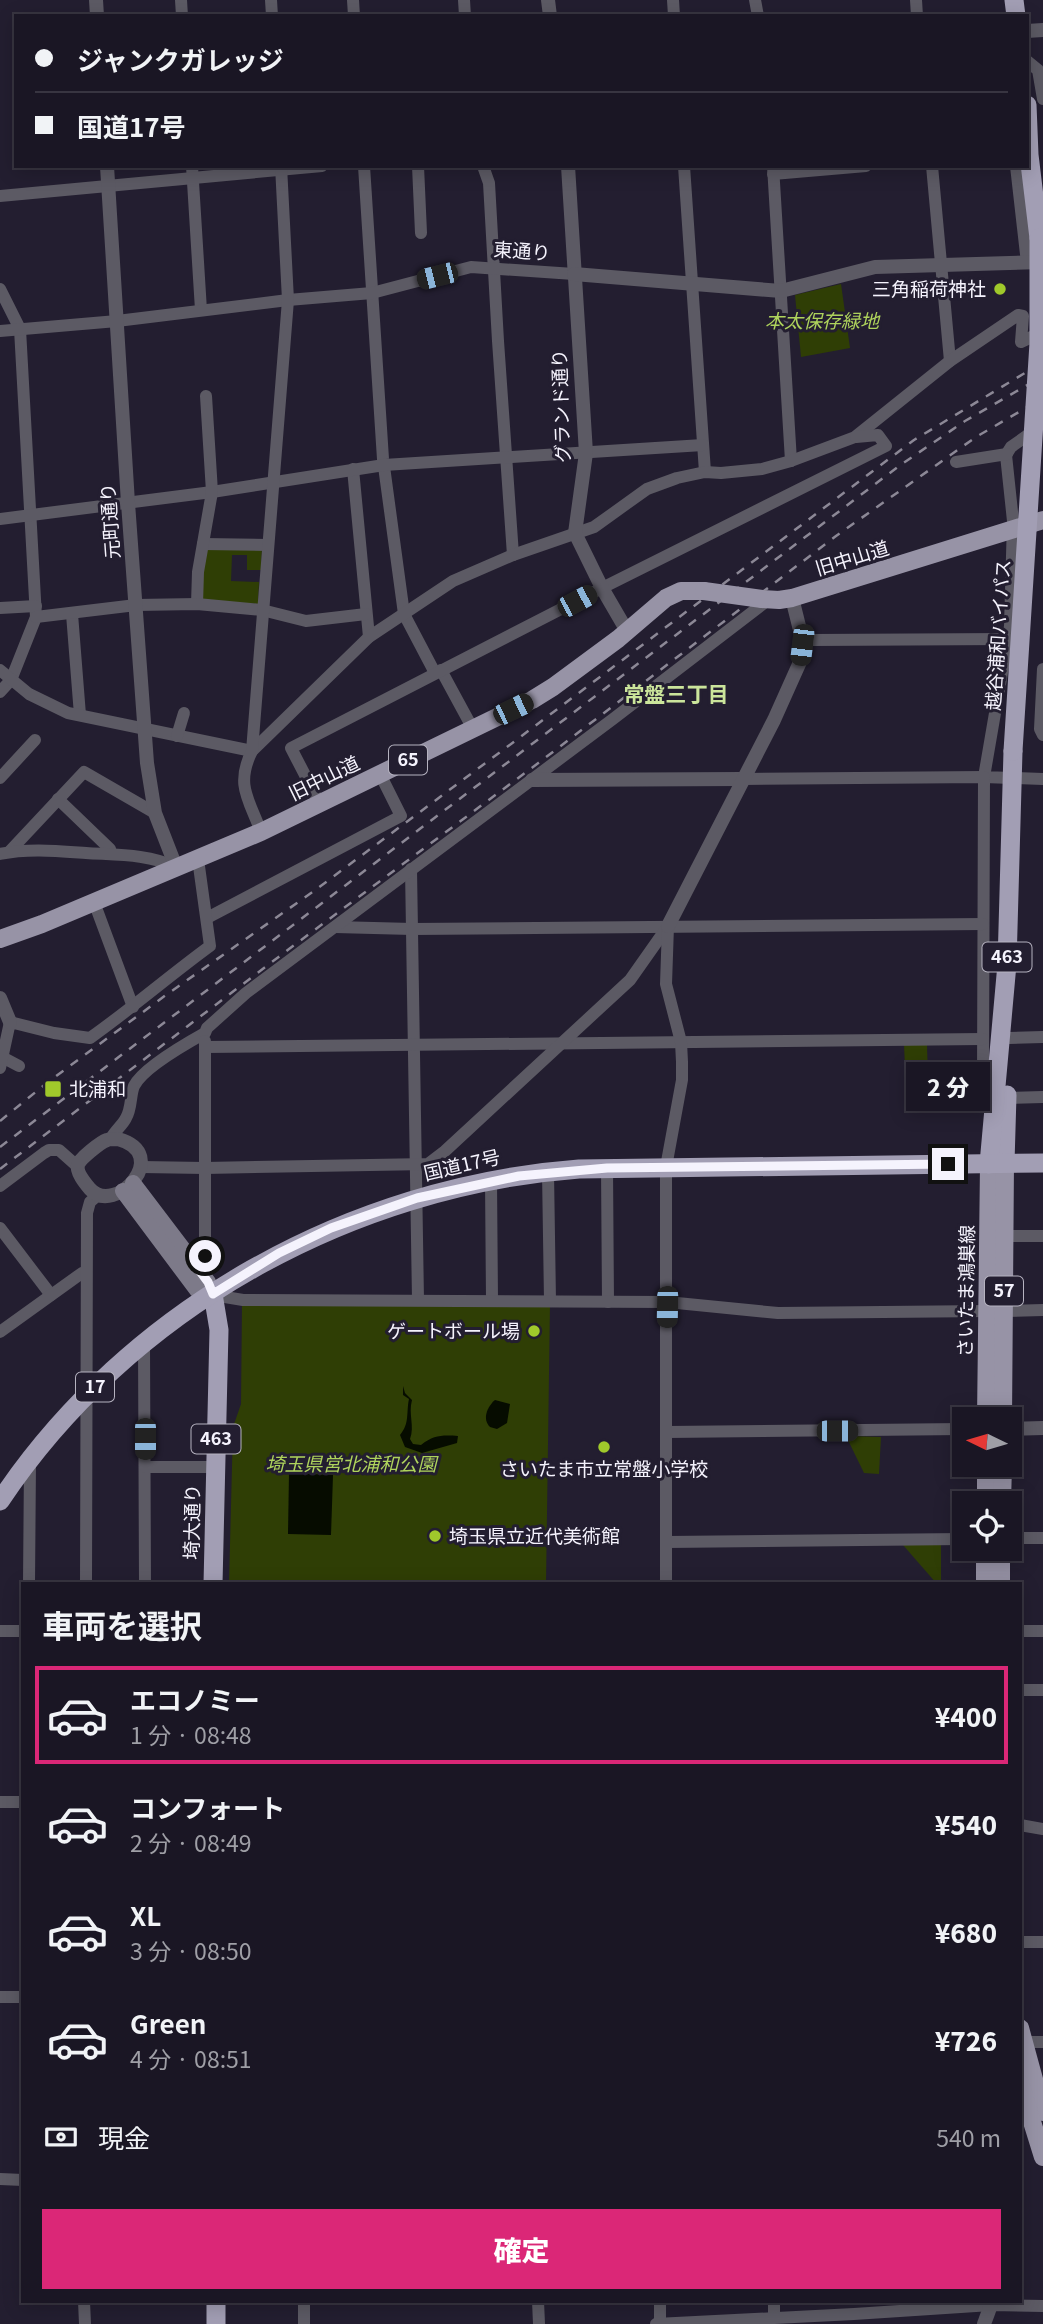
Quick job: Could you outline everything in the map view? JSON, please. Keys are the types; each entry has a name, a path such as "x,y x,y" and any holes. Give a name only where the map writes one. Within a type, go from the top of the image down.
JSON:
{"highway":[{"name":"越谷浦和バイパス","path":"1029,112 1043,195"},
{"name":"越谷浦和バイパス","path":"997,1163 1007,1098 1027,778 1020,751 1040,299 1039,238 1029,155"},
{"name":"越谷浦和バイパス","path":"1020,751 1043,452"},
{"name":"越谷浦和バイパス","path":"997,1163 1007,964 1027,778"},
{"name":"国道17号","path":"0,1502 30,1460 86,1396 144,1344 213,1294 304,1240 417,1198 491,1181 548,1172 607,1168 1043,1163"},
{"name":"埼大通り","path":"213,1294 219,1330 214,1582"},
{"path":"216,2303 216,2324"}],"main road":[{"name":"旧中山道","path":"0,939 261,832 542,694 674,594 690,589 765,599 792,598 1043,520"},
{"name":"さいたま鴻巣線","path":"987,1407 1004,1236 997,1163"},
{"name":"さいたま鴻巣線","path":"997,1163 995,1311 1002,1407"},
{"path":"128,1187 196,1266 213,1294"},
{"path":"128,1187 197,1290 213,1294"},
{"path":"985,1561 985,1582"},
{"path":"1001,1561 1001,1582"},
{"path":"1022,2035 1031,2117"},
{"path":"1022,2089 1043,2157"}],"street":[{"path":"1029,63 1038,70 1043,99"},
{"name":"元町通り","path":"107,168 128,503 150,789 156,814 177,867"},
{"path":"364,168 384,465 404,614 473,729"},
{"path":"418,168 421,233"},
{"path":"484,168 489,183 513,555"},
{"name":"グランド通り","path":"568,168 586,453 575,533"},
{"path":"684,168 705,472"},
{"path":"790,461 773,170 820,168"},
{"path":"932,168 950,360"},
{"path":"1016,168 1027,263"},
{"path":"0,196 108,186 192,172 281,169 288,300 252,751 246,764 243,784 261,832"},
{"path":"192,172 201,310"},
{"name":"東通り","path":"0,331 372,293 471,267 781,291 875,267 1043,262"},
{"path":"0,289 20,329 36,611 11,680 0,692"},
{"path":"855,437 950,360 1018,315 1023,316 1024,320 1021,342 1043,331"},
{"path":"197,604 198,572 212,492 206,396"},
{"path":"980,1096 983,1094 984,777 1008,639 1013,529 1007,454 1011,447 1043,426"},
{"path":"252,751 369,637 453,581 513,555 594,527 647,489 677,478 705,472 762,469 855,437 878,435 887,446 438,671 291,748 320,804"},
{"path":"0,519 212,492 384,465 703,445"},
{"path":"956,462 1007,454"},
{"path":"353,469 369,637"},
{"path":"575,533 627,631"},
{"path":"203,544 268,545"},
{"path":"141,1167 416,1165 428,1164 444,1153 630,980 668,926 774,720 800,662 803,642 792,598"},
{"path":"196,1266 205,1256 207,1028 246,993 532,780 765,599"},
{"path":"0,608 72,614 136,605 197,604 262,610 306,621 366,614"},
{"path":"72,614 80,715"},
{"path":"803,642 1008,639"},
{"path":"1043,669 1040,729 1043,735"},
{"path":"0,670 29,694 68,712 252,751"},
{"path":"177,736 184,713"},
{"path":"0,778 35,740"},
{"path":"5,853 84,772 156,814"},
{"path":"207,918 401,816 380,774"},
{"path":"532,780 1027,778"},
{"path":"58,799 110,849 111,854"},
{"path":"5,853 57,851 111,854 152,858 177,867"},
{"path":"10,1022 54,1033 90,1038 210,946 198,859"},
{"path":"411,869 418,1300"},
{"path":"93,902 133,1007"},
{"path":"335,927 412,929 983,924"},
{"path":"666,1582 667,1167 682,1080 681,1042 666,984 668,926"},
{"path":"0,998 10,1022 1,1063 19,1066"},
{"path":"1009,1038 1043,1037"},
{"path":"110,1140 115,1129 126,1118 138,1080 183,1044 205,1040 414,1044 983,1040"},
{"path":"1007,1098 1043,1097"},
{"path":"118,1139 130,1144 139,1155 141,1167 128,1187 114,1194 98,1195 78,1172 77,1166 80,1160 106,1140 118,1139"},
{"path":"0,1186 49,1150 60,1150 77,1166"},
{"path":"607,1168 608,1301"},
{"path":"548,1172 550,1301"},
{"path":"491,1181 492,1300"},
{"path":"86,1582 85,1273 87,1213 90,1202 98,1195"},
{"path":"0,1228 51,1295"},
{"path":"1004,1236 1043,1236"},
{"path":"0,1332 85,1273"},
{"path":"213,1294 243,1300 667,1302 778,1313 1043,1310"},
{"path":"144,1344 145,1582"},
{"path":"1022,1429 1043,1428"},
{"path":"667,1432 952,1429"},
{"path":"29,1582 30,1460"},
{"path":"145,1467 215,1468"},
{"path":"1022,1538 1043,1538"},
{"path":"667,1542 952,1539"},
{"path":"0,1630 21,1631"},
{"path":"1022,1632 1043,1631"},
{"path":"1022,1690 1043,1690"},
{"path":"0,1802 21,1802"},
{"path":"1022,1825 1043,1829"},
{"path":"1022,1942 1043,1942"},
{"path":"0,1997 21,1997"},
{"path":"1022,2035 1043,2042"},
{"path":"0,2179 21,2180"},
{"path":"84,2303 85,2324"},
{"path":"304,2303 304,2324"},
{"path":"538,2303 539,2324"},
{"path":"660,2303 658,2324 774,2317 854,2319 905,2306 991,2303 1043,2306"},
{"path":"774,2303 774,2317"},
{"path":"985,2324 991,2303"}],"green space":[{"name":"本太保存緑地","path":"841,284 850,348 801,357 795,295"},
{"path":"206,546 262,547 261,570 247,570 247,555 232,555 231,581 259,582 258,604 200,600"},
{"path":"904,1045 927,1045 928,1077 912,1077 912,1067 905,1067"},
{"name":"埼玉県営北浦和公園","path":"242,1302 550,1304 546,1582 229,1582 233,1427 241,1404"},
{"path":"846,1436 881,1437 879,1474 864,1473"},
{"path":"941,1544 941,1582 935,1582 903,1545"}],"shaded area":[{"path":"403,1386 405,1393 412,1400 410,1439 413,1444 421,1445 434,1437 447,1436 458,1436 457,1443 422,1453 405,1447 400,1435 406,1422 409,1399 403,1395"},
{"path":"495,1400 510,1404 507,1423 497,1429 490,1427 486,1417"},
{"path":"289,1473 333,1475 331,1535 288,1534"}],"railway":[{"path":"0,1121 166,995 314,891 914,440 1043,362"},
{"path":"0,1147 899,466 965,421 1043,376"},
{"path":"0,1169 836,536 976,437 1043,398"}],"place":[{"name":"三角稲荷神社","path":"1000,289"},
{"name":"北浦和","path":"53,1089"},
{"name":"ゲートボール場","path":"534,1331"},
{"name":"さいたま市立常盤小学校","path":"604,1447"},
{"name":"埼玉県立近代美術館","path":"435,1536"}],"district":[{"name":"常盤三丁目","path":"676,695"}],"route":[{"path":"205,1256 196,1266 213,1294 279,1253 331,1228 417,1198 491,1181 548,1172 607,1168 948,1164"}]}
